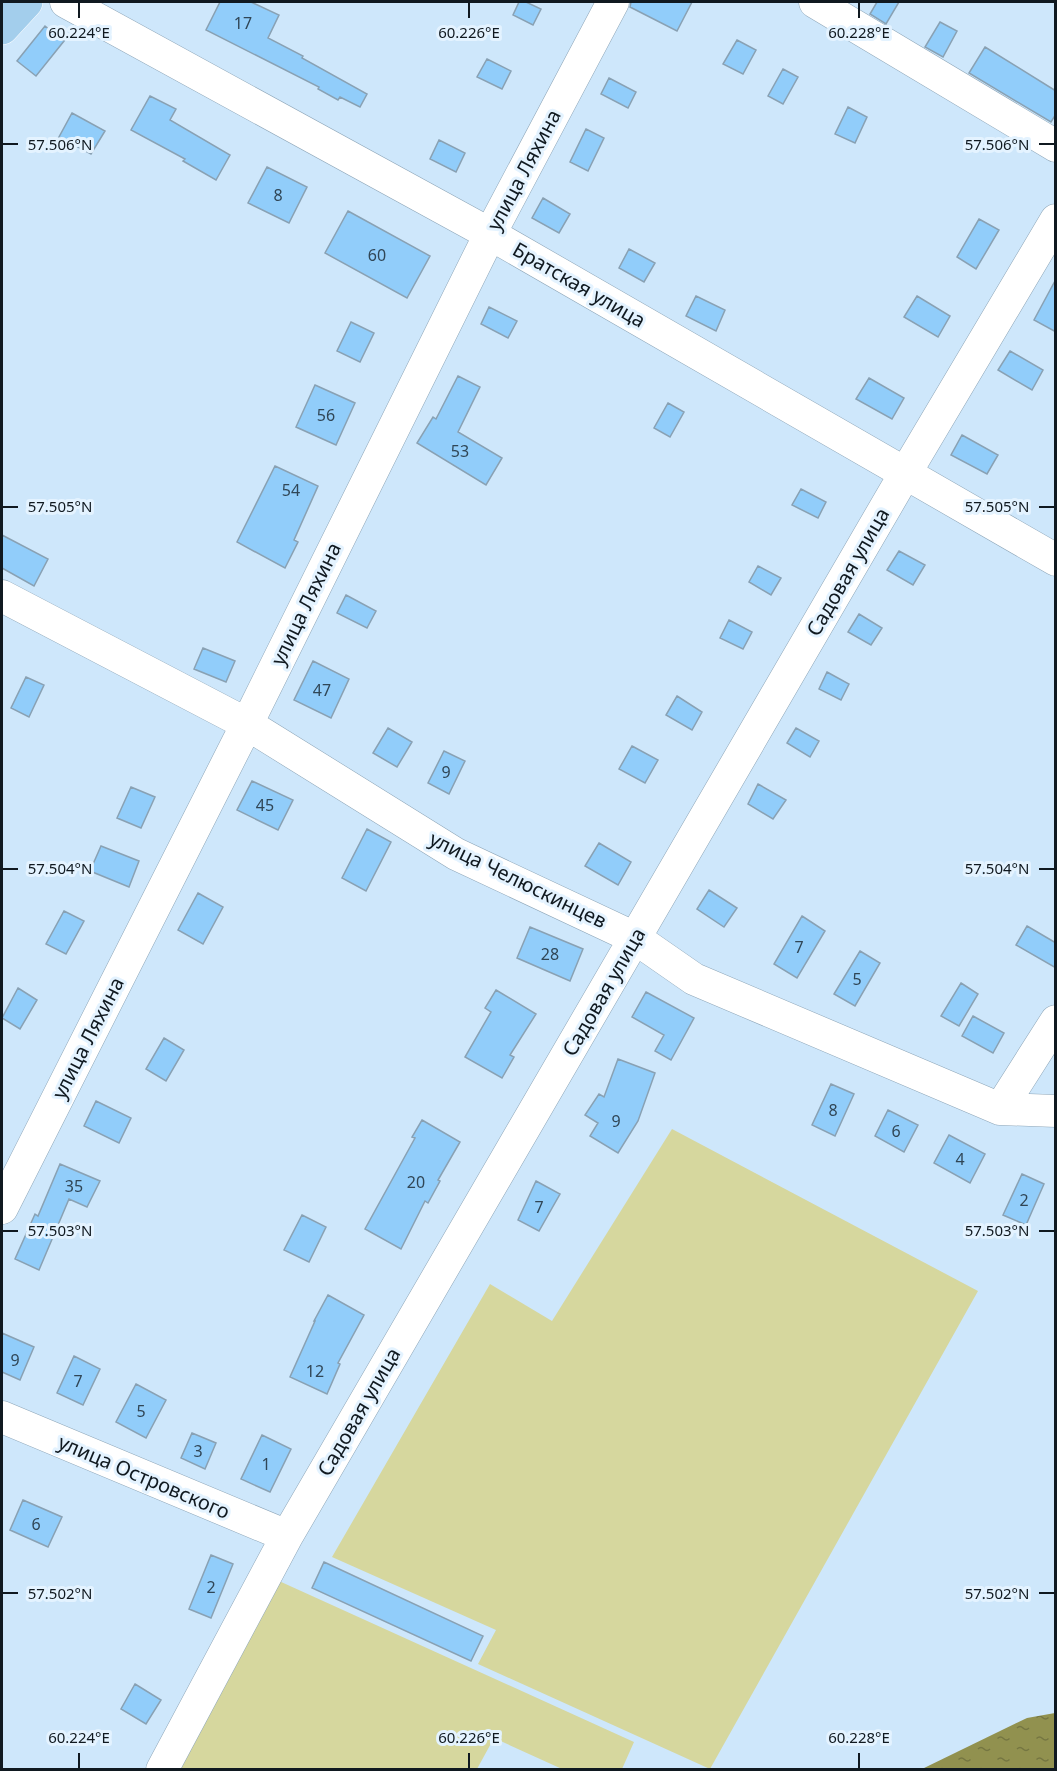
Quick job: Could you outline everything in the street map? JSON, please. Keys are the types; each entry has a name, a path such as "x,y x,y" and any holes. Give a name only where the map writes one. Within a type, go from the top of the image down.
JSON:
{"main road":[{"path":"2,28 26,2"}],"street":[{"name":"Братская улица","path":"66,2 490,234 1056,560"},
{"name":"улица Ляхина","path":"2,1208 247,724 490,234 613,2"},
{"path":"815,2 1056,146"},
{"name":"Садовая улица","path":"162,1770 287,1536 906,472 1056,220"},
{"name":"улица Челюскинцев","path":"2,596 247,724 456,854 635,938 694,979 1000,1109 1056,1111"},
{"path":"1000,1109 1056,1021"},
{"name":"улица Островского","path":"2,1417 287,1536"}],"green space":[{"path":"672,1129 978,1291 710,1769 478,1664 496,1630 332,1557 490,1284 552,1321"},
{"path":"279,1581 634,1742 622,1769 562,1769 494,1738 477,1769 177,1770"}],"water":[{"path":"1055,1713 1055,1769 922,1769 1027,1718"}],"building":[{"path":"220,2 251,2 279,15 268,38 367,94 360,107 340,97 338,100 318,89 319,87 206,30"},
{"path":"519,2 526,2 541,9 533,25 513,15"},
{"path":"631,2 692,2 677,31 630,7"},
{"path":"877,2 899,2 886,24 870,14"},
{"path":"940,22 957,31 943,57 925,47"},
{"path":"45,26 64,41 36,76 17,61"},
{"path":"737,40 756,50 743,74 723,64"},
{"path":"985,47 1056,91 1056,114 1051,122 969,73"},
{"path":"487,59 511,71 502,89 477,77"},
{"path":"783,69 798,77 783,104 768,96"},
{"path":"609,78 636,92 628,108 601,94"},
{"path":"150,96 176,109 170,120 230,155 216,180 183,161 185,159 131,130"},
{"path":"848,107 867,117 855,143 835,134"},
{"path":"72,113 105,131 91,154 59,137"},
{"path":"586,129 604,138 588,171 570,162"},
{"path":"439,140 465,153 456,172 430,159"},
{"path":"267,167 307,187 289,223 248,203"},
{"path":"543,198 570,214 559,233 532,218"},
{"path":"348,211 430,256 407,298 325,253"},
{"path":"979,219 999,230 976,269 957,257"},
{"path":"629,249 655,263 644,282 619,268"},
{"path":"1056,279 1056,332 1034,320"},
{"path":"696,296 725,310 716,331 686,316"},
{"path":"917,296 950,316 938,337 904,317"},
{"path":"489,307 517,321 508,338 481,324"},
{"path":"351,322 374,333 360,362 337,351"},
{"path":"1010,351 1043,370 1032,390 998,370"},
{"path":"458,376 480,387 458,432 502,458 486,485 417,443 433,417 436,419"},
{"path":"869,378 904,398 892,419 856,399"},
{"path":"315,385 355,403 336,445 296,427"},
{"path":"668,403 684,412 670,437 654,428"},
{"path":"962,435 998,455 987,474 951,455"},
{"path":"275,466 318,486 294,540 298,542 285,568 237,542"},
{"path":"801,489 826,502 818,518 792,505"},
{"path":"2,535 48,559 34,586 2,568"},
{"path":"899,551 925,565 913,585 887,570"},
{"path":"758,566 781,578 771,595 749,582"},
{"path":"346,595 376,611 367,628 337,613"},
{"path":"859,614 882,628 871,645 848,632"},
{"path":"729,620 752,632 743,649 720,638"},
{"path":"203,648 235,661 226,682 194,669"},
{"path":"313,661 349,679 331,718 294,700"},
{"path":"827,672 849,684 841,700 819,689"},
{"path":"26,677 44,685 29,717 11,708"},
{"path":"677,696 702,712 692,730 666,715"},
{"path":"388,728 412,742 397,767 373,753"},
{"path":"796,728 819,741 810,757 787,743"},
{"path":"632,746 658,760 645,783 619,769"},
{"path":"444,751 465,761 449,794 428,783"},
{"path":"252,781 293,800 278,830 237,810"},
{"path":"758,784 786,800 773,819 748,804"},
{"path":"131,787 155,797 141,828 117,818"},
{"path":"367,829 391,842 366,891 342,878"},
{"path":"599,843 631,862 618,885 585,866"},
{"path":"101,846 139,861 129,887 90,871"},
{"path":"709,890 737,908 724,927 697,909"},
{"path":"198,893 223,907 203,944 178,930"},
{"path":"64,911 84,921 66,954 46,944"},
{"path":"802,916 825,931 797,978 774,964"},
{"path":"1027,926 1056,943 1056,968 1016,945"},
{"path":"530,927 583,949 570,981 517,958"},
{"path":"860,951 880,963 855,1006 834,994"},
{"path":"961,983 978,994 959,1026 941,1016"},
{"path":"18,988 37,1000 20,1029 2,1018"},
{"path":"496,990 536,1014 510,1055 514,1057 502,1078 465,1057 491,1012 485,1008"},
{"path":"646,992 694,1018 671,1060 655,1051 664,1035 632,1017"},
{"path":"973,1016 1004,1033 993,1053 962,1036"},
{"path":"164,1038 184,1050 166,1081 146,1069"},
{"path":"618,1059 655,1073 638,1121 618,1153 590,1136 598,1123 585,1115 599,1094 604,1097"},
{"path":"831,1084 854,1094 835,1136 812,1125"},
{"path":"96,1101 131,1118 119,1143 84,1126"},
{"path":"888,1110 918,1125 904,1152 875,1136"},
{"path":"422,1120 460,1142 438,1180 440,1181 428,1203 425,1201 401,1249 365,1229 415,1138 412,1137"},
{"path":"949,1135 985,1154 970,1183 934,1163"},
{"path":"60,1164 100,1181 87,1207 69,1199 39,1270 15,1259 35,1214 38,1216"},
{"path":"1022,1174 1044,1184 1026,1225 1003,1215"},
{"path":"536,1181 560,1194 539,1231 518,1220"},
{"path":"302,1215 326,1227 309,1262 284,1250"},
{"path":"328,1295 364,1315 338,1363 340,1364 327,1394 290,1377"},
{"path":"2,1333 34,1347 20,1380 2,1372"},
{"path":"74,1356 100,1369 83,1405 57,1393"},
{"path":"136,1384 166,1400 146,1438 116,1422"},
{"path":"192,1433 216,1443 205,1469 181,1458"},
{"path":"262,1435 291,1449 270,1492 241,1479"},
{"path":"23,1500 62,1517 48,1547 10,1530"},
{"path":"211,1555 233,1564 211,1618 189,1609"},
{"path":"324,1562 483,1636 471,1661 312,1588"},
{"path":"135,1684 161,1700 146,1724 121,1709"}]}
